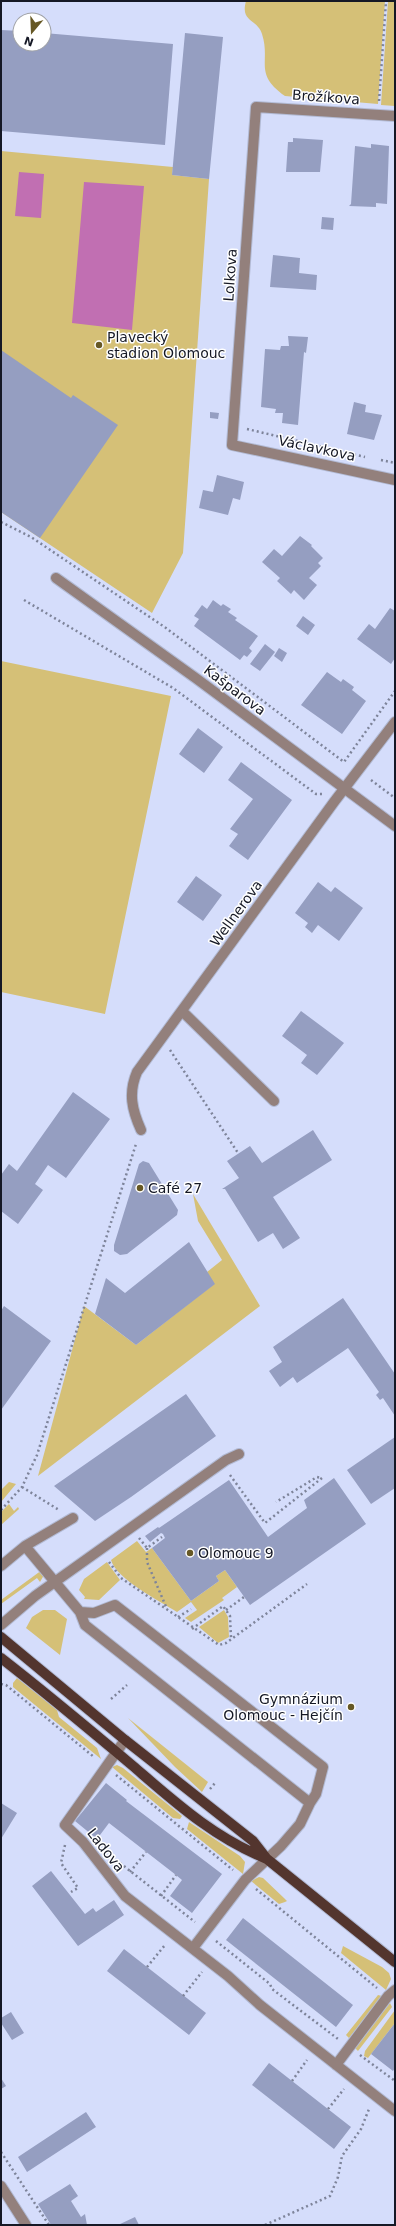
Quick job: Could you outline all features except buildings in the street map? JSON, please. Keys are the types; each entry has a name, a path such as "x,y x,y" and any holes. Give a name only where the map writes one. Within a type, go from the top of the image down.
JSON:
{"main road":[{"path":"1,1637 125,1740 247,1836 257,1845 267,1859 393,1962"},
{"path":"1,1658 205,1826 239,1847 267,1859"}],"street":[{"name":"Brožíkova","path":"256,107 395,116"},
{"name":"Lolkova","path":"232,445 256,107"},
{"name":"Václavkova","path":"232,445 395,480"},
{"name":"Kašparova","path":"56,578 197,679 395,826"},
{"name":"Wellnerova","path":"141,1130 132,1107 133,1080 137,1072 344,788 395,722"},
{"path":"182,1011 274,1101"},
{"path":"1,1624 35,1596 56,1583 226,1460 239,1454"},
{"path":"1,1566 25,1546 73,1518"},
{"path":"25,1546 80,1612 85,1625 310,1803"},
{"path":"80,1612 94,1614 115,1605 323,1767 316,1794 300,1824 245,1880 193,1948"},
{"name":"Ladova","path":"125,1740 65,1825 83,1842 125,1896 193,1948 248,1993 260,2005 395,2111"},
{"path":"336,2065 388,1996 395,1990"},
{"path":"1,2186 26,2225"}],"path":[{"path":"378,115 386,1"},
{"path":"243,428 368,458"},
{"path":"375,459 395,463"},
{"path":"1,522 31,537 166,628 344,762 395,691"},
{"path":"24,600 173,688 316,794 322,794"},
{"path":"370,781 395,798"},
{"path":"162,1038 238,1153"},
{"path":"1,1510 22,1487 37,1455 141,1130"},
{"path":"227,1472 264,1523 322,1478 317,1477 276,1502"},
{"path":"22,1487 73,1518"},
{"path":"132,1541 144,1532"},
{"path":"138,1536 147,1548 147,1562 153,1578 161,1591 167,1609"},
{"path":"147,1548 162,1537"},
{"path":"107,1560 121,1578 192,1628 219,1645 231,1639 307,1584"},
{"path":"226,1610 244,1597"},
{"path":"192,1628 222,1606 230,1616 231,1639"},
{"path":"178,1617 191,1609"},
{"path":"1,1684 6,1685 100,1762"},
{"path":"111,1699 127,1685"},
{"path":"111,1771 238,1874"},
{"path":"66,1842 61,1864 78,1888 71,1892"},
{"path":"127,1877 146,1852"},
{"path":"119,1862 196,1923"},
{"path":"161,1896 176,1875"},
{"path":"252,1886 379,1989"},
{"path":"214,1940 270,1984 272,1989 340,2040"},
{"path":"147,1967 168,1941"},
{"path":"183,1996 204,1970"},
{"path":"364,2049 359,2055 395,2081"},
{"path":"292,2081 312,2054"},
{"path":"328,2109 349,2084"},
{"path":"264,2225 330,2196 338,2178 342,2156 361,2129 370,2107"},
{"path":"1,2152 49,2225"}],"shaded area":[{"path":"246,1 385,1 378,104 285,96 275,88 269,81 266,74 262,34 257,25 247,17 245,13"},
{"path":"388,1 395,1 395,106 381,105"},
{"name":"Plavecký stadion Olomouc","path":"1,151 173,167 172,175 209,179 183,553 152,613 1,512"},
{"path":"19,172 44,174 41,218 15,216"},
{"path":"84,182 144,186 132,330 72,323"},
{"path":"1,661 171,696 105,1014 1,992"},
{"path":"193,1194 260,1306 38,1476 84,1306 136,1345 214,1284 207,1272 222,1260 198,1221"},
{"path":"9,1482 16,1484 1,1502 1,1490"},
{"path":"9,1504 14,1511 18,1507 19,1509 1,1525 1,1512"},
{"path":"137,1541 146,1552 152,1548 191,1601 219,1581 216,1576 225,1570 237,1587 222,1598 224,1600 191,1622 185,1618 197,1610 191,1602 177,1612 130,1582 121,1575 115,1567 111,1560"},
{"path":"107,1562 120,1580 99,1600 84,1599 85,1597 79,1590 84,1579"},
{"path":"42,1570 44,1575 40,1582 37,1578 1,1604 1,1600"},
{"path":"43,1610 55,1610 67,1619 60,1655 26,1628 32,1617"},
{"path":"224,1610 228,1617 229,1637 218,1643 199,1627"},
{"path":"17,1678 52,1705 57,1710 59,1717 97,1748 101,1759 13,1687 13,1683"},
{"path":"128,1718 208,1782 202,1792 175,1767"},
{"path":"117,1765 123,1768 182,1816 180,1819 173,1818 112,1767"},
{"path":"189,1822 240,1856 245,1862 243,1874 187,1829"},
{"path":"259,1877 263,1878 287,1901 279,1904 251,1881"},
{"path":"343,1946 382,1967 389,1973 391,1979 386,1990 341,1953"},
{"path":"378,1995 382,1996 349,2038 346,2035"},
{"path":"390,2003 392,2007 358,2051 355,2048"},
{"path":"395,2010 395,2023 368,2058 364,2056 365,2051"}],"place":[{"name":"Plavecký stadion Olomouc","path":"99,345"},
{"name":"Café 27","path":"140,1188"},
{"name":"Olomouc 9","path":"190,1553"},
{"name":"Gymnázium Olomouc - Hejčín","path":"351,1707"}]}
